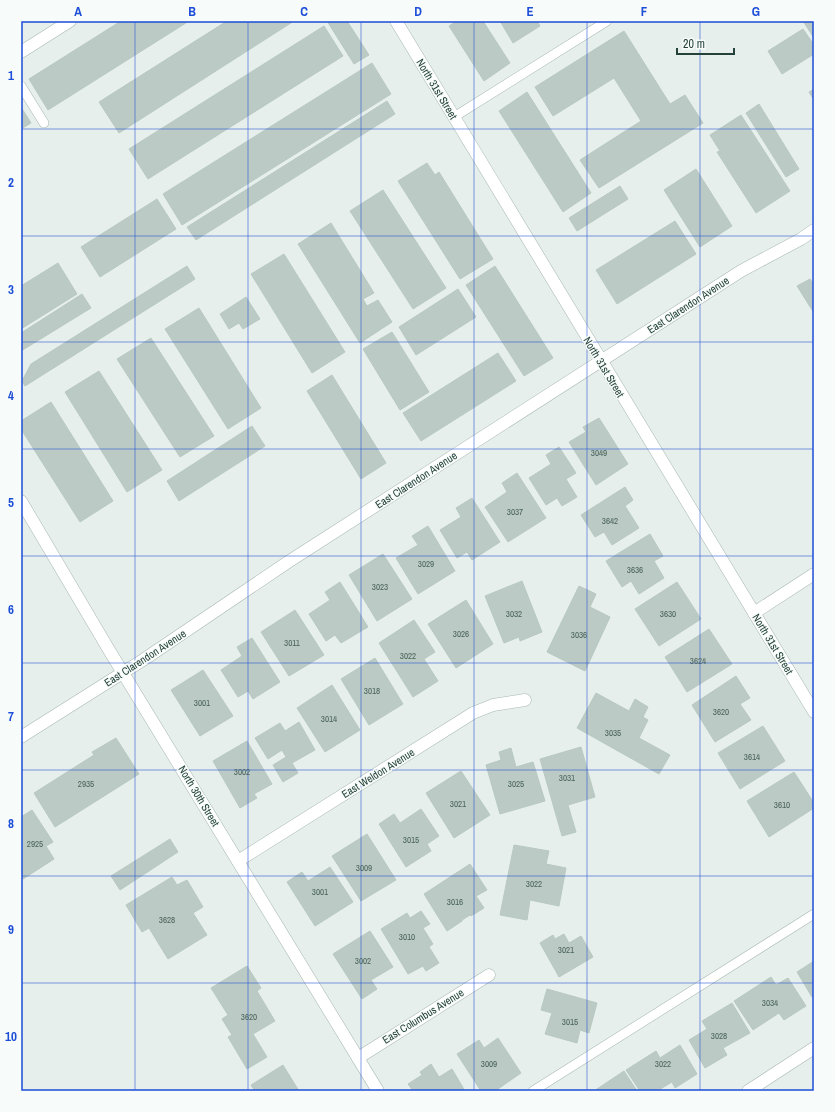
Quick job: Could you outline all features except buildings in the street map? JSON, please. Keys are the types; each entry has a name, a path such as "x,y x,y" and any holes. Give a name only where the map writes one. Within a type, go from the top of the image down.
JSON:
{"street":[{"path":"21,52 70,21"},
{"name":"North 31st Street","path":"396,21 814,712"},
{"name":"East Clarendon Avenue","path":"21,737 123,672 288,562 741,271 801,239 814,230"},
{"name":"North 30th Street","path":"21,501 123,672 378,1091"},
{"path":"754,613 814,574"},
{"name":"East Weldon Avenue","path":"238,861 473,713 493,705 525,700"},
{"name":"East Columbus Avenue","path":"358,1058 489,975"},
{"path":"748,1091 814,1048"}],"lane":[{"path":"454,117 607,21"},
{"path":"21,86 44,122"},
{"path":"533,1091 814,914"}]}
